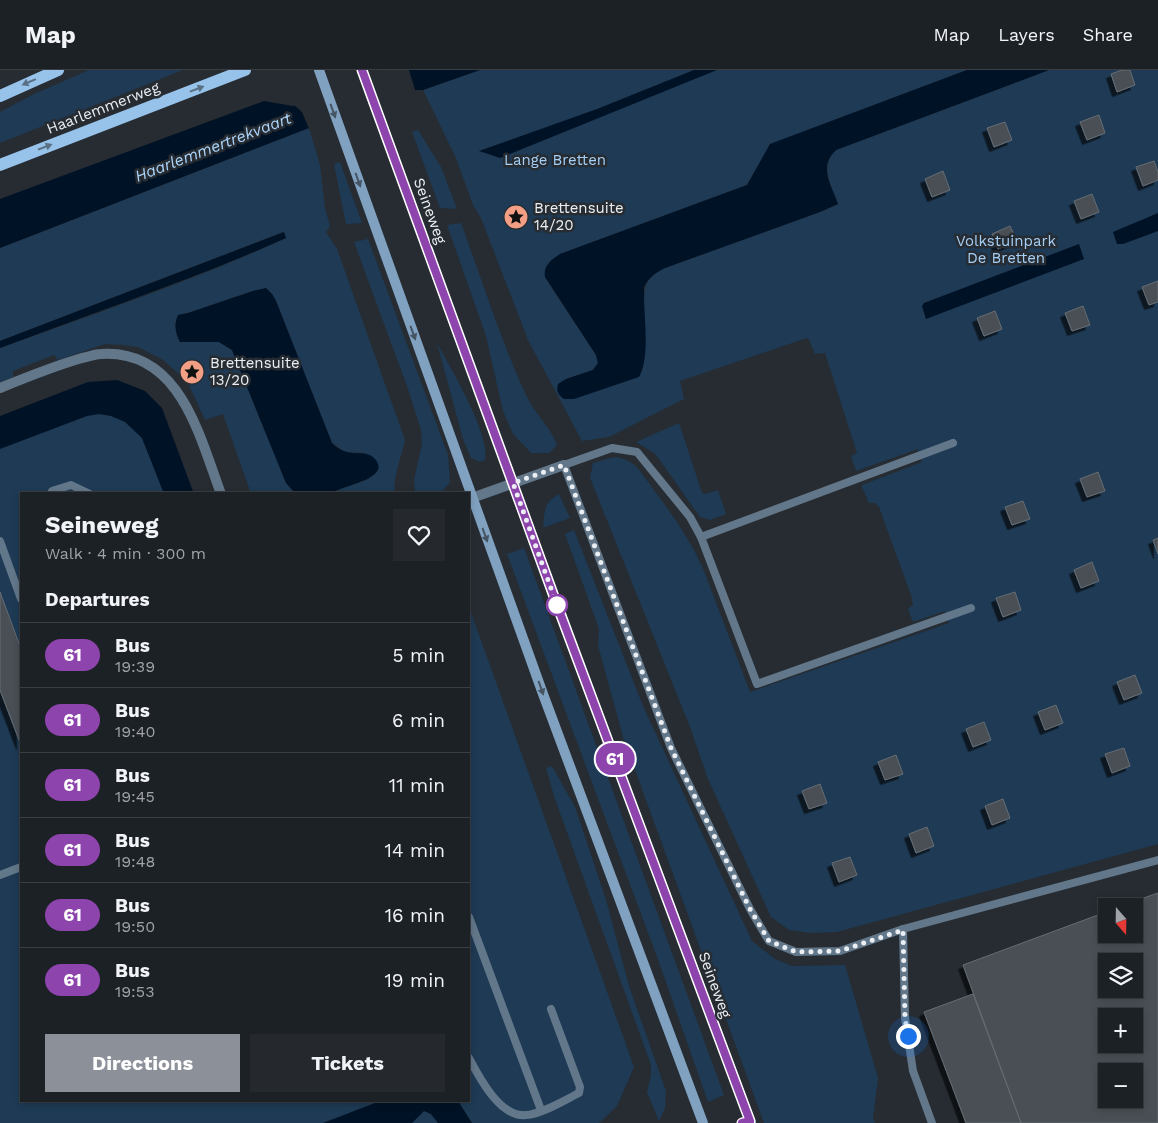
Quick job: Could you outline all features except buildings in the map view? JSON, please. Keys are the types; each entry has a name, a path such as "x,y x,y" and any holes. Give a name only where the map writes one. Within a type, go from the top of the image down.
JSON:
{"main road":[{"path":"0,96 58,70"},
{"name":"Haarlemmerweg","path":"0,165 245,70"},
{"path":"318,70 468,492"},
{"name":"Seineweg","path":"362,72 748,1122"},
{"path":"470,498 703,1123"}],"street":[{"path":"0,388 63,363 100,354 132,356 158,371 175,387 188,408 220,492"},
{"path":"470,498 564,465"}],"lane":[{"path":"701,537 953,443"},
{"path":"971,608 757,684 701,537 690,516 637,452 612,448 564,465 582,518 671,748 750,909 769,941 796,952 840,951 903,930 1158,860"},
{"path":"51,492 71,485 86,492"},
{"path":"0,541 20,596"},
{"path":"0,875 20,867"},
{"path":"470,920 541,1110"},
{"path":"903,930 905,1018 913,1071 932,1123"},
{"path":"470,1060 490,1094 509,1112 525,1116 552,1107 579,1093 580,1087 551,1009"}],"green space":[{"path":"89,70 183,70 0,143 0,112 34,94"},
{"name":"Volkstuinpark De Bretten","path":"480,70 967,70 771,144 747,185 560,254 550,261 545,277 596,355 598,363 593,370 566,379 574,399 644,304 646,286 654,275 665,268 838,204 827,169 831,156 836,150 1049,70 1158,70 1158,844 837,932 811,933 789,930 771,917 708,779 690,727 590,478 593,463 606,459 621,458 637,467 674,517 698,557 750,692 949,623 945,611 913,622 908,609 913,605 912,598 879,507 875,503 869,503 862,487 862,485 922,462 918,449 856,471 851,456 857,453 825,353 815,354 807,338 680,381 684,399 609,437 582,441 528,340 456,158 423,90"},
{"path":"309,128 320,165 325,208 330,227 326,232 337,249 405,440 396,475 395,492 332,492 369,479 365,453 345,452 332,443 276,301 266,288 178,315 175,325 180,342 219,342 232,350 286,483 294,492 250,492 223,414 205,420 187,381 163,360 138,347 105,344 58,360 54,355 13,371 13,377 0,382 0,348 251,254 286,238 283,232 0,341 0,248"},
{"path":"418,130 441,167 457,209 440,208 412,132"},
{"path":"340,162 362,223 346,224 334,164"},
{"path":"461,223 499,330 528,400 557,445 549,453 531,453 513,434 503,411 486,336 447,225"},
{"path":"368,239 448,455 450,482 442,492 415,492 414,480 422,444 421,430 408,389 354,242"},
{"path":"437,343 476,418 485,449 485,460 480,462 471,458 463,439"},
{"path":"97,398 129,409 165,492 20,492 20,1102 397,1102 343,1123 0,1123 0,434"},
{"path":"679,423 702,493 705,494 718,490 726,514 710,520 700,517 654,453 636,442"},
{"path":"559,494 570,518 543,528 547,504"},
{"path":"574,530 643,706 752,941 775,959 792,966 845,965 878,1078 873,1119 875,1123 764,1123 623,737 598,645 599,629 565,534"},
{"path":"524,548 724,1095 708,1102 660,965 507,554"},
{"path":"470,610 634,1067 617,1106 599,1123 472,1123 459,1102 470,1102"},
{"path":"552,766 575,807 606,900 629,986 666,1091 665,1108 659,1121 647,1092 651,1065 555,799 546,768"},
{"path":"424,1111 431,1114 438,1123 412,1123"}],"water":[{"name":"Haarlemmertrekvaart","path":"387,70 480,70 423,90 416,90 309,128 0,248 0,199 264,101 293,106"},
{"path":"694,70 717,70 500,158 479,151 597,109"},
{"path":"967,70 1049,70 836,150 831,156 827,169 838,204 665,268 655,274 644,287 646,346 643,368 639,377 574,399 564,399 559,394 557,391 558,384 566,379 593,370 598,363 596,355 545,277 546,266 560,254 747,185 770,144"},
{"path":"1158,213 1158,231 1123,244 1117,244 1113,232"},
{"path":"284,232 286,238 251,253 179,282 0,348 0,341"},
{"path":"1079,244 1084,259 926,319 922,306 924,303"},
{"path":"266,288 276,301 332,443 344,451 370,455 374,458 378,464 378,469 371,477 330,492 294,492 286,483 232,350 219,342 180,342 176,328 178,315"},
{"path":"117,380 145,391 162,408 193,492 163,492 142,438 125,422 111,416 99,414 87,416 0,449 0,416 88,382"},
{"path":"377,1102 459,1102 472,1123 438,1123 431,1114 424,1111 412,1123 323,1123"}],"pier":[{"path":"380,70 409,70 416,93 310,131 302,112 292,103"}],"bus line":[{"name":"61","path":"362,70 556,602 750,1121 742,1123"}],"place":[{"name":"Brettensuite 14/20","path":"516,217"},
{"name":"Brettensuite 13/20","path":"192,372"}],"route":[{"path":"557,605 513,483 564,465 582,518 671,748 750,909 769,941 796,952 840,951 903,930 905,1018 908,1036"}],"park label":[{"name":"Lange Bretten","path":"555,160"}]}
